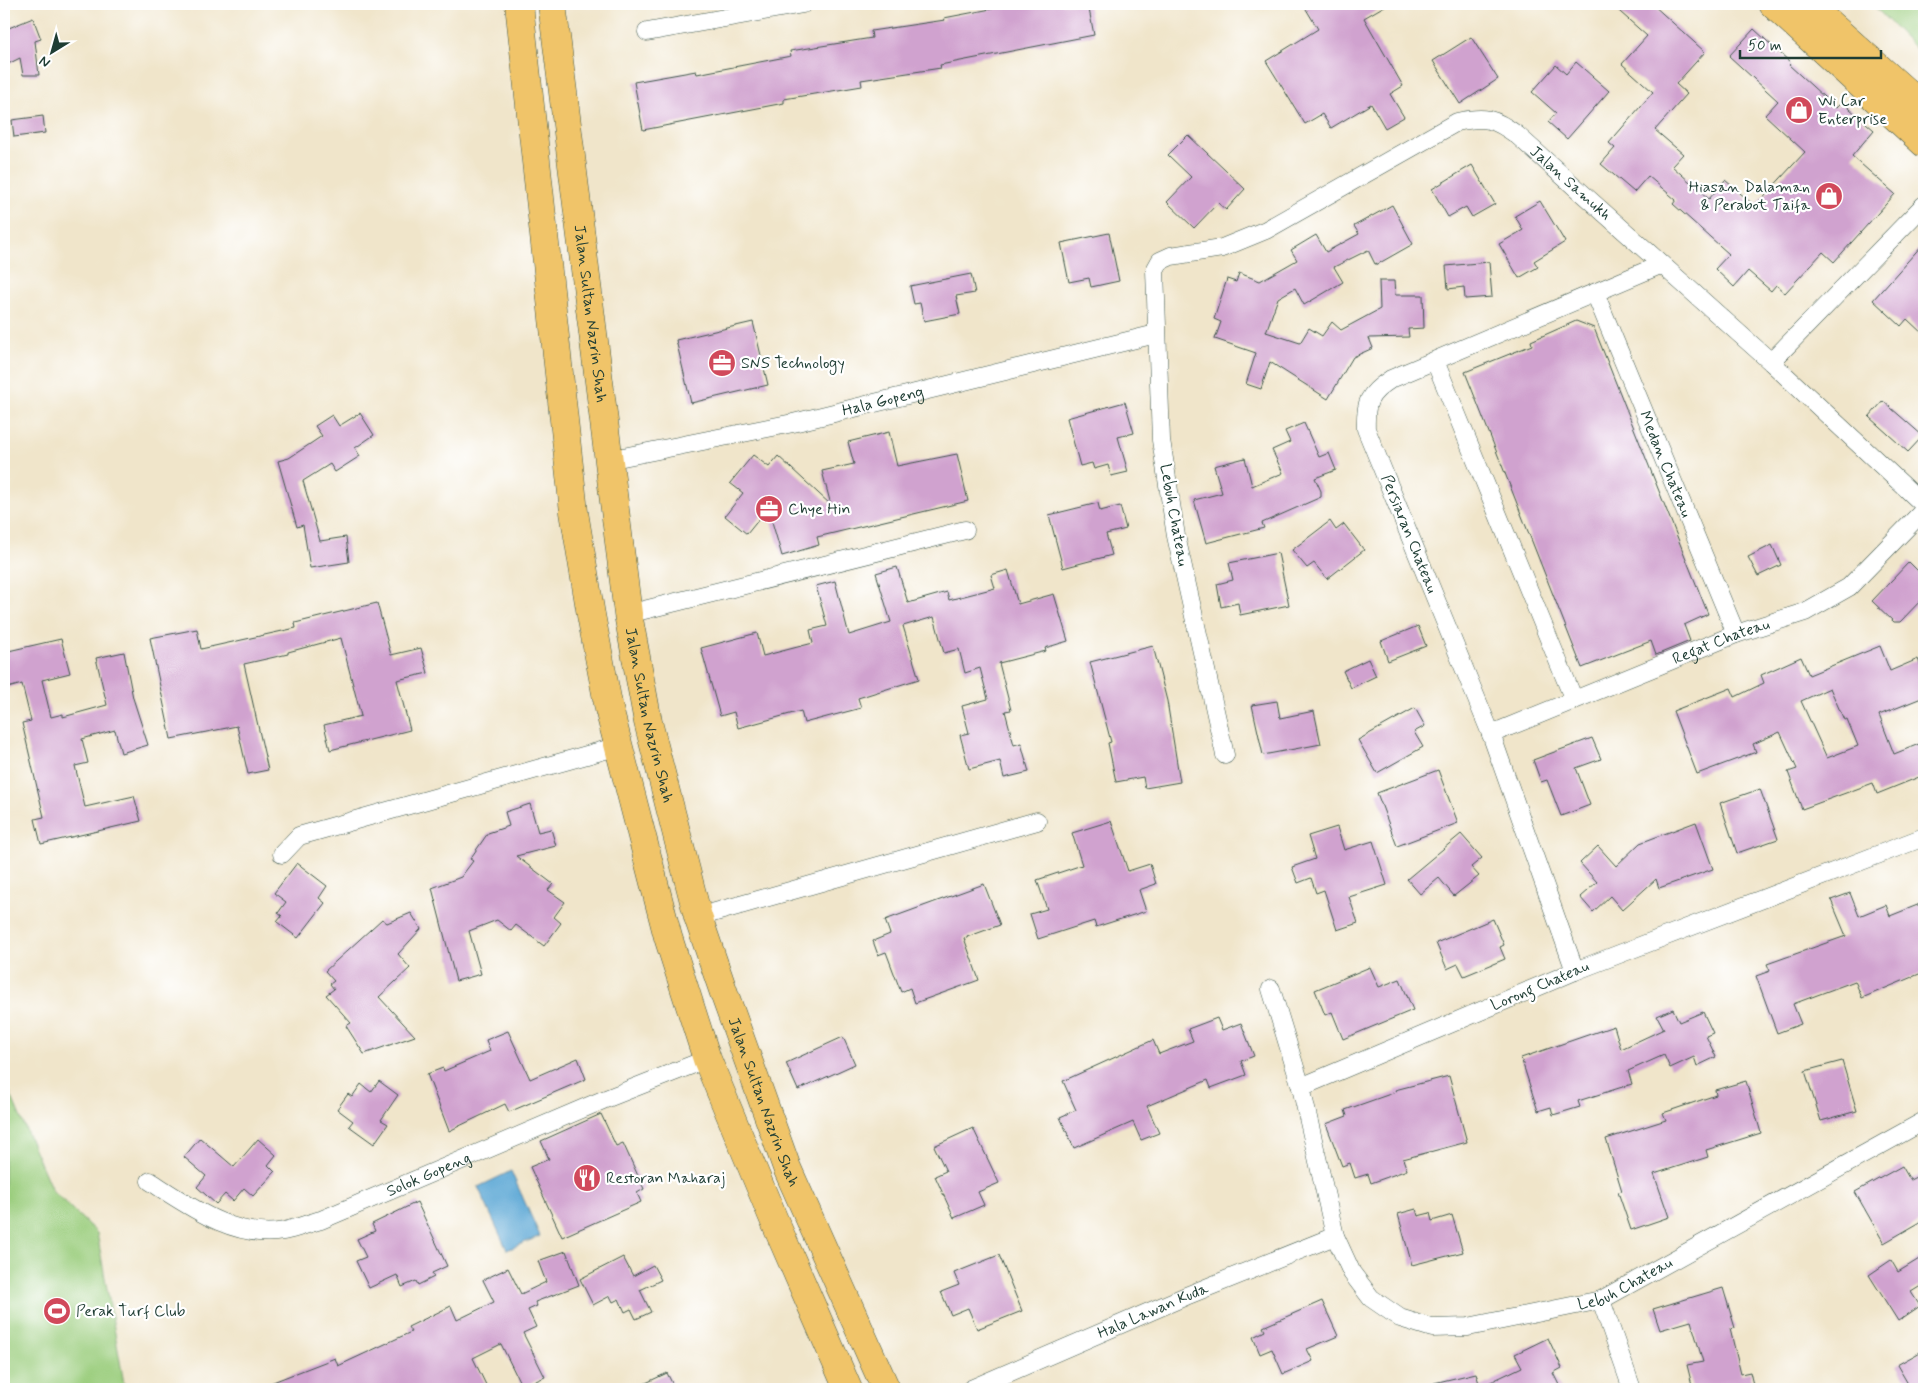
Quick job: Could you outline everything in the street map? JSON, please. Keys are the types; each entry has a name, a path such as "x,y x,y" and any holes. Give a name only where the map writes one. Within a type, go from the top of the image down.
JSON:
{"main road":[{"name":"Jalan Sultan Nazrin Shah","path":"518,4 574,512 591,615 619,746 668,937 707,1059 774,1220 848,1389"},
{"name":"Jalan Sultan Nazrin Shah","path":"552,4 628,614 648,722 698,917 787,1168 886,1389"},
{"path":"1773,4 1924,143"},
{"path":"1807,4 1924,108"}],"street":[{"path":"647,32 803,4"},
{"name":"Jalan Samukh","path":"1155,270 1160,261 1170,256 1222,248 1266,230 1457,122 1477,118 1499,121 1771,362 1924,505"},
{"path":"1771,362 1924,205"},
{"name":"Persiaran Chateau","path":"1575,971 1491,734 1366,429 1365,408 1374,390 1391,379 1660,265"},
{"name":"Lebuh Chateau","path":"1155,270 1161,440 1176,536 1225,755"},
{"name":"Medan Chateau","path":"1595,293 1736,634"},
{"name":"Hala Gopeng","path":"608,460 794,423 1156,334"},
{"path":"1435,360 1574,700"},
{"name":"Regat Chateau","path":"1491,734 1736,634 1805,612 1849,587 1924,510"},
{"path":"628,614 965,530"},
{"path":"282,854 300,836 619,746"},
{"path":"698,917 1036,820"},
{"name":"Lorong Chateau","path":"1301,1087 1575,971 1924,837"},
{"path":"1271,989 1301,1087 1335,1236"},
{"name":"Solok Gopeng","path":"150,1181 206,1217 256,1232 284,1232 321,1220 603,1100 707,1059"},
{"name":"Lebuh Chateau","path":"1335,1236 1352,1273 1371,1298 1400,1318 1432,1328 1468,1327 1601,1300 1924,1121"},
{"name":"Hala Lawan Kuda","path":"971,1389 1186,1296 1335,1236"},
{"path":"1601,1300 1632,1389"}],"green space":[{"path":"1872,4 1924,4 1924,57"},
{"name":"Perak Turf Club","path":"4,1079 52,1190 97,1233 125,1389 4,1389"}],"water":[{"path":"511,1171 540,1236 507,1250 478,1187"}],"building":[{"path":"1017,4 1088,4 1094,35 940,65 941,68 861,80 862,86 784,99 784,103 643,130 634,82 696,71 697,74 791,56 790,51 872,38 871,31 945,20 944,18"},
{"path":"1303,4 1388,4 1364,18 1403,86 1390,94 1404,117 1385,128 1371,104 1331,128 1322,114 1305,124 1266,61 1318,29"},
{"path":"1611,4 1652,4 1705,52 1676,84 1687,94 1655,130 1683,154 1672,166 1709,199 1725,180 1755,206 1805,152 1765,115 1778,101 1729,56 1754,29 1791,63 1789,65 1836,108 1842,102 1874,130 1852,156 1895,194 1834,262 1823,252 1785,293 1776,285 1771,291 1748,271 1734,287 1715,269 1729,254 1673,204 1676,200 1648,176 1634,192 1601,164 1615,148 1609,143 1653,92 1622,64 1647,36"},
{"path":"33,18 41,39 35,41 39,75 23,75 20,58 4,66 4,30"},
{"path":"1471,37 1498,79 1460,104 1433,61"},
{"path":"1576,62 1609,91 1567,139 1548,122 1556,113 1532,92 1556,65 1566,74"},
{"path":"43,116 45,133 14,137 12,120"},
{"path":"1188,135 1245,189 1226,210 1218,203 1194,228 1167,202 1191,177 1168,155"},
{"path":"1472,165 1495,204 1472,217 1466,207 1448,217 1432,189"},
{"path":"1540,201 1565,242 1534,261 1538,267 1519,278 1499,244 1523,230 1515,216"},
{"path":"1392,205 1413,244 1376,265 1377,263 1375,264 1368,250 1334,267 1343,282 1304,305 1295,288 1278,298 1266,332 1300,343 1309,328 1322,336 1332,322 1341,330 1380,309 1379,281 1394,281 1395,295 1423,295 1424,328 1408,329 1409,337 1369,338 1373,348 1353,357 1328,399 1270,362 1261,389 1246,384 1256,353 1215,339 1221,322 1214,319 1227,279 1236,282 1239,273 1260,281 1297,260 1291,250 1316,235 1326,252 1359,234 1354,226"},
{"path":"1109,233 1119,281 1091,287 1089,278 1069,282 1061,243"},
{"path":"1924,243 1924,335 1907,319 1901,326 1873,300"},
{"path":"1489,262 1492,297 1465,299 1464,287 1448,289 1446,266"},
{"path":"971,274 975,293 956,296 960,314 924,321 920,303 914,304 910,286"},
{"path":"1576,321 1594,328 1708,614 1684,625 1690,641 1656,655 1651,641 1582,668 1465,372 1532,345 1531,341"},
{"name":"SNS Technology","path":"753,322 768,385 691,403 676,340"},
{"path":"1883,401 1923,436 1908,452 1869,417"},
{"path":"1125,402 1134,433 1118,437 1128,472 1111,476 1108,465 1094,469 1092,463 1080,466 1067,418"},
{"path":"360,413 374,435 355,448 360,456 335,472 330,464 303,481 320,541 346,537 349,562 310,568 303,525 297,527 278,461 289,458 322,436 315,426 332,415 339,426"},
{"path":"1304,423 1319,457 1329,453 1336,470 1315,478 1321,491 1321,497 1262,523 1264,528 1206,543 1194,500 1222,493 1214,466 1245,458 1252,486 1283,473 1272,450 1290,442 1285,431"},
{"path":"889,432 897,466 957,454 968,501 817,537 819,545 782,556 768,508 747,534 725,516 743,493 730,483 753,455 769,467 778,456 831,505 822,471 854,464 848,442"},
{"path":"1098,503 1100,511 1120,506 1126,529 1106,534 1112,555 1063,568 1049,515"},
{"path":"1330,521 1336,530 1344,524 1364,550 1327,579 1314,563 1307,568 1292,550"},
{"path":"1772,545 1781,565 1758,576 1748,557"},
{"path":"1278,553 1289,605 1240,615 1238,603 1221,607 1217,584 1233,580 1229,563"},
{"path":"1909,562 1924,577 1924,597 1900,622 1894,622 1872,601"},
{"path":"897,567 908,603 947,592 949,600 995,588 991,575 1008,570 1018,604 1054,594 1068,641 1045,648 1046,651 999,663 1011,710 1005,711 1014,745 1021,743 1029,772 1004,778 1000,761 969,769 960,735 969,733 962,706 988,699 980,668 965,673 959,649 944,653 934,617 903,626 919,679 858,698 861,708 804,723 801,711 738,728 734,712 720,716 701,648 757,633 763,656 813,643 810,630 827,626 816,586 835,581 849,635 891,622 876,573"},
{"path":"377,603 391,655 421,648 428,673 397,680 410,730 330,750 324,725 361,716 341,638 288,652 288,654 244,664 268,770 248,774 237,726 171,739 150,638 197,629 201,649 296,628 295,623"},
{"path":"1418,626 1426,646 1388,661 1381,641"},
{"path":"61,639 70,673 42,680 51,717 63,714 63,717 107,705 96,658 124,652 133,698 148,745 121,753 115,730 82,739 88,763 75,766 85,807 134,796 141,821 41,844 35,819 44,817 22,723 31,721 22,684 4,689 4,652"},
{"path":"1153,646 1167,701 1180,782 1145,788 1143,777 1116,782 1108,743 1111,742 1090,662"},
{"path":"1880,646 1890,671 1918,659 1924,674 1924,697 1879,715 1894,754 1924,742 1924,775 1877,794 1873,783 1802,809 1788,772 1797,769 1780,732 1753,744 1756,752 1697,774 1673,711 1731,688 1735,697 1764,683 1761,675 1801,657 1809,675","holes":["1830,688 1844,720 1847,719 1858,746 1827,758 1801,701"]},
{"path":"1368,659 1376,676 1351,688 1343,671"},
{"path":"1277,701 1280,718 1314,711 1321,744 1263,755 1252,705"},
{"path":"1415,708 1425,726 1414,732 1423,747 1377,773 1358,740"},
{"path":"1592,738 1601,759 1576,768 1590,805 1561,816 1547,780 1541,782 1533,760"},
{"path":"1438,770 1458,823 1397,846 1377,793"},
{"path":"1760,789 1778,839 1737,853 1720,803"},
{"path":"530,804 538,832 551,829 556,846 516,856 553,884 548,890 565,902 554,917 561,923 544,946 516,925 511,931 497,920 469,931 481,974 456,981 432,888 461,877 473,861 470,859 488,833 509,826 505,812"},
{"path":"1111,821 1128,871 1150,864 1156,884 1139,890 1146,911 1096,927 1094,921 1038,939 1030,914 1047,909 1037,880 1082,865 1072,833"},
{"path":"1696,822 1713,869 1659,888 1656,879 1622,910 1610,896 1593,912 1580,897 1597,882 1580,863 1598,846 1616,866 1640,843"},
{"path":"1337,827 1344,850 1373,841 1387,885 1349,897 1358,923 1337,930 1324,890 1316,893 1311,878 1298,883 1292,867 1315,859 1308,836"},
{"path":"1461,834 1482,858 1471,867 1479,876 1454,896 1439,878 1420,894 1407,879"},
{"path":"297,863 327,886 319,898 325,903 298,938 277,922 282,916 278,913 286,902 274,893"},
{"path":"984,884 1000,925 964,938 979,980 915,1003 910,988 901,992 886,952 878,955 873,941 890,934 885,920"},
{"path":"1850,893 1859,916 1886,905 1890,916 1920,904 1924,914 1924,972 1862,998 1855,981 1793,1004 1801,1024 1777,1033 1756,976 1770,971 1767,964 1846,936 1831,900"},
{"path":"411,913 421,929 398,954 410,968 379,997 415,1036 364,1054 346,1026 351,1023 326,995 334,989 330,984 334,981 325,971 382,919 387,923"},
{"path":"1493,919 1504,945 1500,947 1505,959 1464,976 1458,964 1447,969 1436,943"},
{"path":"1370,967 1379,987 1400,979 1413,1010 1343,1039 1332,1012 1325,1015 1315,990"},
{"path":"1673,1009 1679,1022 1703,1012 1713,1033 1706,1036 1716,1057 1697,1066 1694,1057 1670,1068 1664,1055 1628,1071 1632,1084 1578,1101 1580,1107 1553,1115 1551,1107 1538,1111 1521,1058 1614,1026 1621,1049 1664,1029 1657,1016"},
{"path":"1217,1018 1222,1030 1241,1023 1254,1056 1241,1061 1246,1075 1211,1088 1208,1080 1147,1106 1159,1133 1141,1140 1133,1122 1074,1148 1060,1117 1076,1110 1063,1081 1153,1040 1159,1054 1193,1041 1188,1029"},
{"path":"508,1031 530,1079 578,1058 586,1079 509,1112 505,1104 449,1131 427,1074 443,1068 444,1071 490,1051 486,1040"},
{"path":"843,1037 855,1064 798,1090 786,1063"},
{"path":"1842,1061 1857,1111 1821,1121 1805,1071"},
{"path":"1449,1076 1467,1142 1403,1159 1407,1170 1371,1183 1368,1174 1355,1178 1350,1163 1342,1166 1326,1124 1347,1116 1345,1110 1396,1092 1395,1090"},
{"path":"379,1081 398,1095 381,1120 388,1124 374,1144 349,1126 353,1121 337,1109 348,1094 352,1097 361,1084 371,1092"},
{"path":"1746,1081 1761,1133 1706,1150 1708,1157 1654,1174 1669,1217 1631,1230 1618,1192 1622,1191 1606,1139 1666,1120 1663,1113 1716,1095 1715,1090"},
{"name":"Restoran Maharaj","path":"601,1114 616,1146 623,1143 644,1189 637,1193 641,1202 562,1237 530,1167 549,1159 541,1141"},
{"path":"973,1128 999,1183 978,1192 984,1205 954,1218 935,1176 946,1171 934,1146"},
{"path":"200,1138 234,1167 258,1139 276,1155 268,1165 275,1172 253,1196 244,1188 233,1201 225,1194 216,1204 197,1187 206,1176 184,1157"},
{"path":"1902,1166 1910,1180 1924,1173 1924,1220 1884,1243 1855,1192"},
{"path":"417,1202 447,1266 432,1273 434,1277 418,1285 416,1281 402,1287 397,1275 369,1288 356,1261 366,1257 357,1239 375,1231 372,1224"},
{"path":"1416,1209 1418,1216 1430,1213 1432,1221 1452,1215 1463,1252 1412,1265 1398,1214"},
{"path":"566,1251 579,1285 535,1302 537,1306 528,1310 536,1327 523,1333 545,1377 522,1387 501,1344 473,1358 488,1389 255,1389 335,1358 338,1366 411,1332 408,1327 451,1306 457,1320 494,1302 483,1280 508,1268 521,1294 546,1282 538,1261"},
{"path":"999,1255 1022,1311 977,1329 968,1308 951,1315 941,1292 959,1285 954,1273"},
{"path":"1924,1256 1924,1284 1911,1292 1920,1306 1898,1321 1869,1275 1891,1260 1898,1272"},
{"path":"623,1257 633,1276 653,1265 661,1280 640,1290 651,1312 636,1319 631,1309 625,1312 619,1299 613,1302 610,1296 593,1305 580,1279"},
{"path":"1723,1288 1735,1328 1730,1329 1741,1374 1750,1372 1754,1389 1693,1389 1687,1365 1703,1362 1691,1321 1660,1330 1653,1309"},
{"path":"1322,1301 1338,1336 1307,1349 1313,1361 1283,1374 1272,1349 1260,1354 1253,1337 1265,1331 1263,1327"},
{"path":"1548,1338 1562,1368 1553,1373 1561,1389 1434,1389 1434,1383 1476,1373 1480,1387 1522,1367 1515,1354"},
{"path":"1924,1350 1924,1389 1911,1389 1897,1365"},
{"path":"667,1373 675,1389 633,1389"}],"place":[{"name":"Wi Car Enterprise","path":"1799,110"},
{"name":"Hiasan Dalaman & Perabot Taifa","path":"1829,196"},
{"name":"SNS Technology","path":"722,363"},
{"name":"Chye Hin","path":"769,509"},
{"name":"Restoran Maharaj","path":"587,1178"},
{"name":"Perak Turf Club","path":"57,1311"}]}
